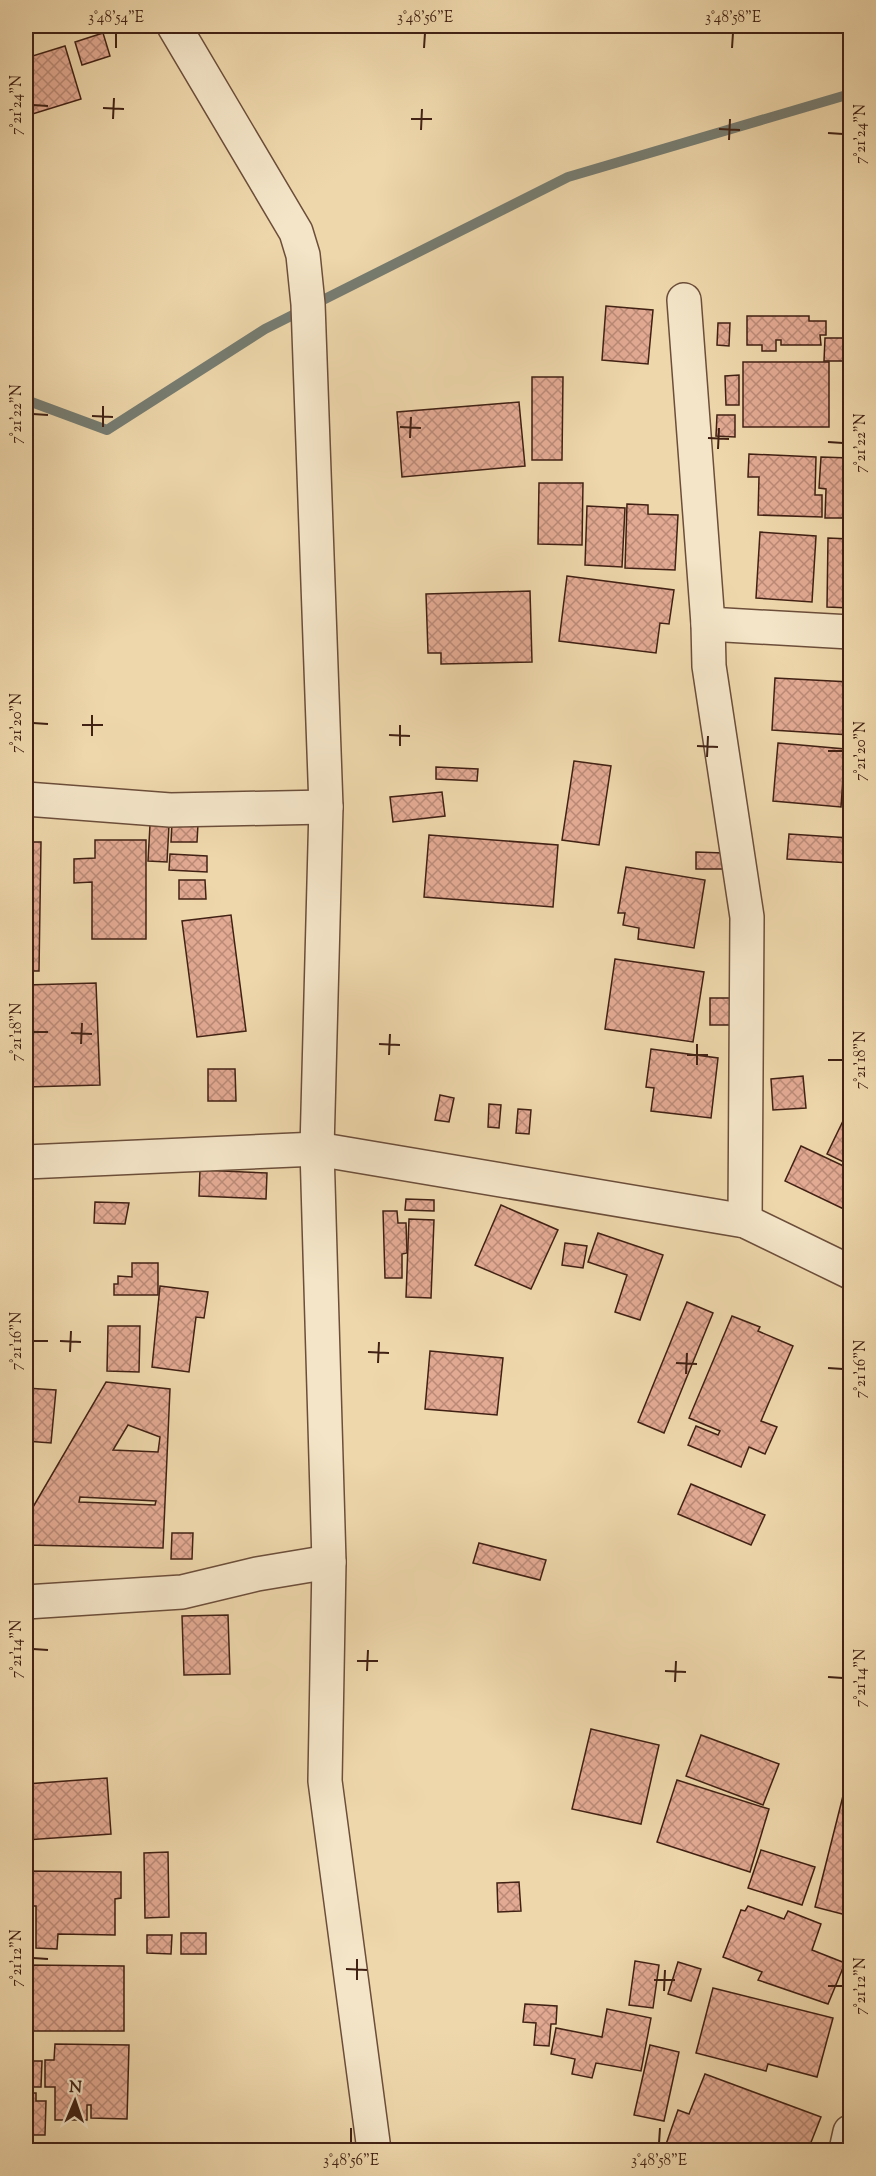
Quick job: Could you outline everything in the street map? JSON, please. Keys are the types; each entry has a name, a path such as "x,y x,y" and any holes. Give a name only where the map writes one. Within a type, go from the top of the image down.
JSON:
{"street":[{"path":"174,26 291,223 303,255 308,304 326,807 317,1149 329,1562 326,1781 374,2151"},
{"path":"684,300 708,624 709,666 747,917 744,1221"},
{"path":"708,624 850,632"},
{"path":"26,799 170,810 326,807"},
{"path":"26,1162 317,1149 744,1221 850,1272"},
{"path":"26,1602 182,1592 257,1574 329,1562"},
{"path":"846,2151 850,2132"}],"building":[{"path":"103,33 110,56 82,65 75,42"},
{"path":"65,46 81,99 26,116 26,58"},
{"path":"606,306 653,310 648,364 602,360"},
{"path":"747,316 809,316 809,321 826,321 826,335 820,335 821,345 781,345 781,340 776,340 776,351 762,351 762,345 747,345"},
{"path":"718,323 730,323 729,346 717,345"},
{"path":"825,338 850,338 850,361 824,361"},
{"path":"743,362 829,362 829,427 743,427"},
{"path":"739,375 739,405 726,405 725,376"},
{"path":"532,377 563,377 562,460 532,460"},
{"path":"519,402 525,466 402,477 397,412"},
{"path":"717,415 735,415 735,437 716,436"},
{"path":"749,454 816,457 815,495 822,495 822,517 758,515 759,477 748,477"},
{"path":"821,457 850,458 850,518 825,518 826,489 819,488"},
{"path":"539,483 583,483 582,545 538,544"},
{"path":"627,504 648,505 648,514 678,515 675,570 625,568"},
{"path":"587,506 625,508 622,567 585,565"},
{"path":"760,532 816,536 812,602 756,598"},
{"path":"828,538 850,539 850,608 827,607"},
{"path":"567,576 674,590 669,624 660,623 656,653 559,641"},
{"path":"530,591 532,662 441,664 441,653 428,653 426,594"},
{"path":"775,678 850,682 850,735 772,730"},
{"path":"778,743 845,749 841,807 773,801"},
{"path":"574,761 611,766 599,845 562,840"},
{"path":"436,767 478,769 477,781 436,779"},
{"path":"442,792 445,816 393,822 390,797"},
{"path":"172,823 198,824 197,842 171,842"},
{"path":"150,825 169,825 167,862 148,861"},
{"path":"789,834 850,838 850,863 787,859"},
{"path":"429,835 558,845 553,907 424,897"},
{"path":"95,840 146,840 146,939 92,939 92,882 74,883 74,859 95,858"},
{"path":"26,842 41,842 39,971 26,971"},
{"path":"696,852 723,853 723,869 696,869"},
{"path":"170,854 207,856 207,872 169,870"},
{"path":"626,867 705,880 694,948 638,939 639,928 623,925 625,913 618,913"},
{"path":"179,880 205,880 206,899 179,899"},
{"path":"231,915 246,1031 197,1037 182,921"},
{"path":"615,959 704,972 693,1042 605,1029"},
{"path":"96,983 100,1085 26,1087 26,985"},
{"path":"710,998 733,998 733,1025 710,1025"},
{"path":"651,1049 718,1058 711,1118 651,1111 654,1088 646,1087"},
{"path":"208,1069 235,1069 236,1101 208,1101"},
{"path":"803,1076 806,1108 773,1110 771,1079"},
{"path":"440,1095 454,1098 449,1122 435,1120"},
{"path":"489,1104 501,1105 499,1128 488,1127"},
{"path":"518,1109 531,1110 529,1134 516,1133"},
{"path":"843,1121 850,1124 850,1165 827,1154"},
{"path":"801,1146 850,1169 850,1212 785,1181"},
{"path":"200,1170 267,1173 266,1199 199,1196"},
{"path":"406,1199 434,1200 434,1211 405,1210"},
{"path":"95,1202 129,1203 125,1224 94,1223"},
{"path":"501,1205 558,1230 531,1289 475,1265"},
{"path":"383,1211 397,1211 398,1223 406,1223 407,1253 402,1254 402,1278 385,1278"},
{"path":"409,1219 434,1220 431,1298 406,1297"},
{"path":"598,1233 663,1255 640,1320 615,1312 627,1275 588,1262"},
{"path":"565,1243 587,1246 583,1268 562,1265"},
{"path":"132,1263 158,1263 158,1295 114,1295 114,1284 118,1284 118,1276 132,1277"},
{"path":"160,1286 208,1292 204,1318 196,1317 189,1372 152,1367"},
{"path":"687,1302 713,1313 664,1433 638,1422"},
{"path":"732,1316 760,1327 758,1331 793,1346 761,1421 777,1427 765,1454 749,1447 741,1467 688,1445 696,1426 718,1435 720,1431 689,1418"},
{"path":"108,1326 140,1326 139,1372 107,1371"},
{"path":"430,1351 503,1358 497,1415 425,1409"},
{"path":"106,1382 170,1389 163,1548 26,1545 26,1519","holes":["128,1425 160,1437 158,1452 113,1450","80,1497 156,1501 155,1505 79,1502"]},
{"path":"26,1388 56,1390 51,1443 26,1441"},
{"path":"691,1484 765,1515 751,1545 678,1514"},
{"path":"172,1533 193,1533 192,1559 171,1559"},
{"path":"479,1543 546,1560 540,1580 473,1563"},
{"path":"228,1615 230,1674 184,1675 182,1616"},
{"path":"591,1729 659,1745 641,1824 572,1809"},
{"path":"701,1735 779,1764 763,1805 686,1776"},
{"path":"107,1778 111,1834 26,1840 26,1784"},
{"path":"677,1780 769,1809 750,1872 657,1842"},
{"path":"846,1784 850,1785 850,1916 815,1907"},
{"path":"761,1850 815,1867 802,1905 748,1888"},
{"path":"168,1852 169,1917 145,1918 144,1853"},
{"path":"27,1871 121,1872 121,1898 115,1899 115,1935 58,1934 57,1949 36,1948 36,1906 26,1906"},
{"path":"519,1882 521,1911 498,1912 497,1883"},
{"path":"748,1906 784,1919 788,1911 821,1924 812,1950 845,1963 828,2004 758,1980 762,1972 723,1957 741,1910 745,1911"},
{"path":"181,1933 206,1933 206,1954 181,1954"},
{"path":"147,1935 172,1935 171,1954 147,1953"},
{"path":"635,1961 659,1965 653,2008 629,2005"},
{"path":"678,1962 701,1969 691,2001 668,1994"},
{"path":"26,1965 124,1966 124,2031 26,2031"},
{"path":"713,1988 833,2018 817,2077 768,2064 766,2071 696,2053"},
{"path":"525,2004 557,2006 556,2024 551,2024 549,2046 534,2045 536,2023 523,2022"},
{"path":"607,2009 651,2018 641,2071 596,2063 592,2078 572,2074 575,2059 551,2054 556,2028 602,2037"},
{"path":"55,2044 129,2045 127,2119 91,2118 91,2105 87,2105 87,2120 55,2120 55,2087 45,2087 45,2060 54,2060"},
{"path":"650,2045 679,2052 664,2121 634,2115"},
{"path":"26,2061 42,2061 41,2087 26,2087"},
{"path":"705,2074 821,2117 808,2150 664,2150 678,2110 689,2114"},
{"path":"26,2093 36,2093 36,2101 46,2101 45,2135 26,2135"},
{"path":"119,2145 244,2149 244,2150 118,2150"}],"waterway":[{"path":"26,400 107,430 265,329 568,177 850,94"}]}
